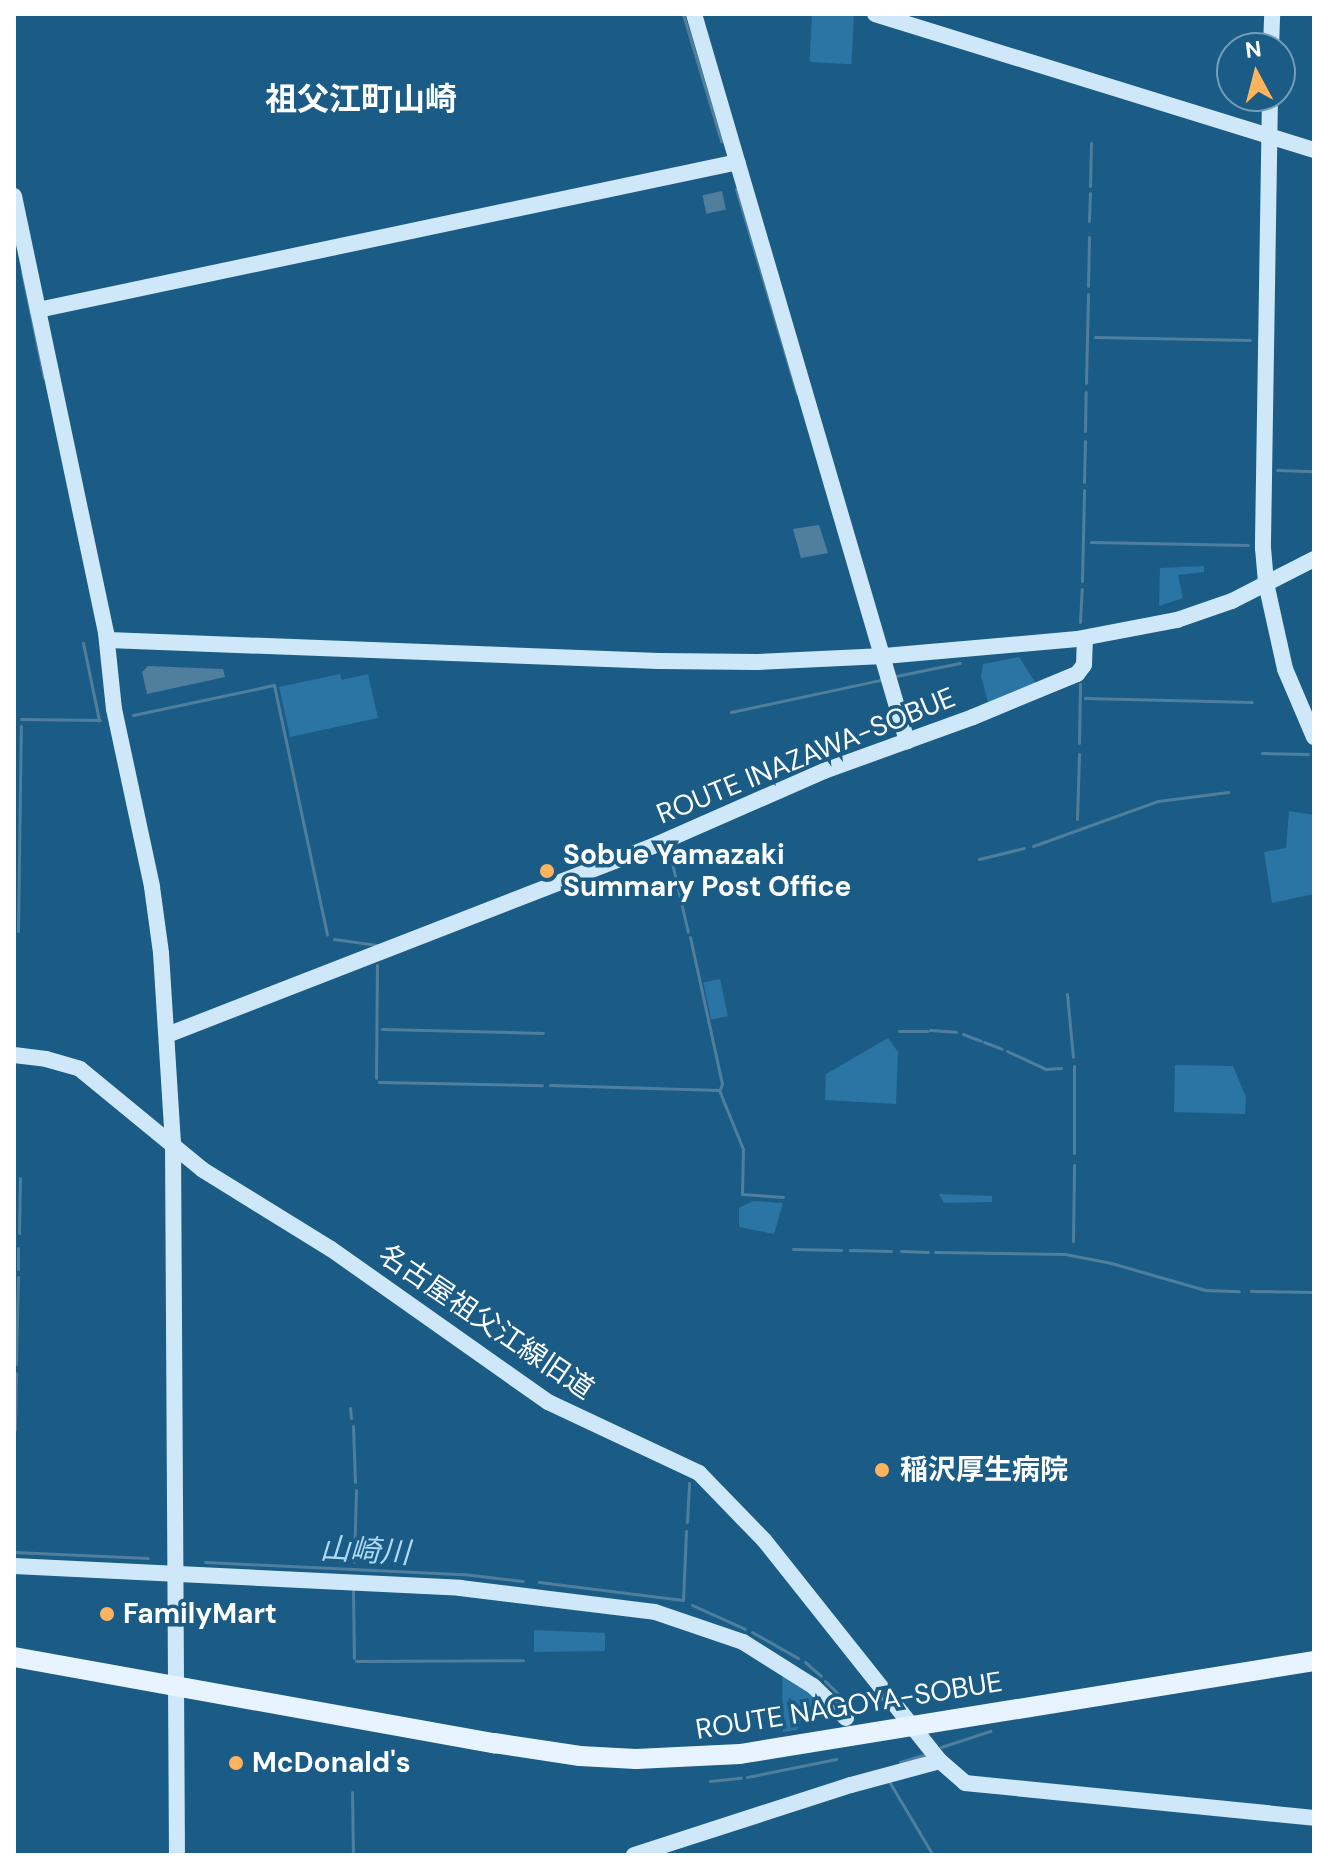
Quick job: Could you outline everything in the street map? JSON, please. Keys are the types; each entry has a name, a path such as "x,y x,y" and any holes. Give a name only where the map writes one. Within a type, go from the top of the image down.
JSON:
{"main road":[{"name":"ROUTE NAGOYA-SOBUE","path":"14,1657 580,1756 710,1757 1314,1661"}],"street":[{"path":"694,14 907,741"},
{"path":"875,14 1314,150"},
{"path":"1270,112 1262,514 1266,583 1285,669 1314,737"},
{"path":"38,310 738,162"},
{"path":"14,196 108,640 114,709 152,887 167,1035 173,1143 177,1855"},
{"path":"108,640 659,661 757,662 884,656 1085,638 1177,620 1232,601 1314,559"},
{"name":"ROUTE INAZAWA-SOBUE","path":"167,1035 653,846 759,797 1077,674 1084,665 1085,638"},
{"name":"名古屋祖父江線旧道","path":"14,1055 46,1059 80,1069 203,1170 331,1249 548,1402 699,1473 764,1540 940,1761 974,1787 1314,1818"},
{"path":"14,1566 460,1588 655,1612 743,1642 813,1686 846,1718"},
{"path":"634,1855 851,1785 940,1761"}],"shaded area":[{"path":"812,14 854,16 851,64 809,62"},
{"path":"722,191 726,210 706,214 702,195"},
{"path":"819,525 828,553 801,558 793,529"},
{"path":"1204,566 1204,572 1178,575 1183,598 1159,606 1160,568"},
{"path":"1019,657 1037,685 989,706 981,676 983,664"},
{"path":"148,666 223,669 225,677 147,694 142,672"},
{"path":"340,674 342,680 368,674 378,718 290,737 279,687"},
{"path":"1289,811 1314,815 1314,894 1272,903 1264,852 1286,848"},
{"path":"720,979 728,1016 711,1020 703,983"},
{"path":"888,1038 898,1052 896,1104 825,1100 826,1074"},
{"path":"1175,1065 1233,1066 1246,1097 1245,1114 1174,1112"},
{"path":"939,1194 992,1196 992,1202 944,1203"},
{"path":"753,1201 783,1203 774,1234 739,1227 739,1208"},
{"path":"534,1630 605,1633 605,1651 534,1652"},
{"path":"782,1671 806,1688 835,1717 825,1718 809,1712 803,1715 797,1730 783,1732"}],"waterway":[{"path":"683,14 721,141"},
{"path":"1090,186 1091,143"},
{"path":"736,189 797,393"},
{"path":"1089,221 1090,193"},
{"path":"14,237 16,246"},
{"path":"1088,286 1089,237"},
{"path":"22,272 44,378"},
{"path":"1086,383 1088,294"},
{"path":"1095,337 1250,340"},
{"path":"1085,431 1086,392"},
{"path":"1084,482 1085,441"},
{"path":"1277,470 1314,471"},
{"path":"1082,581 1084,490"},
{"path":"1091,542 1248,545"},
{"path":"1080,622 1082,589"},
{"path":"83,643 99,720"},
{"path":"896,676 960,663"},
{"path":"731,712 880,680"},
{"path":"1079,743 1080,684"},
{"path":"133,715 274,685 327,934"},
{"path":"1085,698 1252,702"},
{"path":"21,719 100,720"},
{"path":"18,931 21,726"},
{"path":"1262,753 1308,754"},
{"path":"1077,819 1079,754"},
{"path":"1033,846 1158,801 1228,792"},
{"path":"979,859 1024,848"},
{"path":"669,850 688,932"},
{"path":"690,937 722,1084 720,1089"},
{"path":"334,939 377,945"},
{"path":"376,1078 377,965"},
{"path":"1067,994 1073,1057"},
{"path":"382,1029 543,1033"},
{"path":"930,1030 956,1032"},
{"path":"899,1031 927,1031"},
{"path":"963,1034 981,1041"},
{"path":"984,1042 1002,1049"},
{"path":"1007,1051 1046,1069 1061,1068"},
{"path":"1074,1066 1074,1153"},
{"path":"379,1082 542,1085"},
{"path":"550,1085 719,1090 743,1149 742,1194 783,1197"},
{"path":"1073,1241 1074,1165"},
{"path":"19,1233 20,1178"},
{"path":"18,1248 18,1269"},
{"path":"793,1249 841,1250"},
{"path":"850,1250 891,1251"},
{"path":"901,1251 928,1252"},
{"path":"935,1252 1065,1254 1111,1263 1205,1290 1239,1291"},
{"path":"16,1364 18,1277"},
{"path":"1251,1291 1314,1292"},
{"path":"15,1430 16,1373"},
{"path":"350,1408 351,1418"},
{"path":"353,1426 355,1482"},
{"name":"山崎川","path":"687,1522 689,1483"},
{"path":"354,1562 356,1490"},
{"name":"山崎川","path":"539,1582 683,1600 686,1531"},
{"name":"山崎川","path":"14,1552 148,1558"},
{"name":"山崎川","path":"205,1562 463,1574 523,1581"},
{"path":"353,1590 354,1658"},
{"path":"692,1605 745,1629"},
{"path":"752,1632 798,1658"},
{"path":"356,1661 523,1660"},
{"path":"805,1662 821,1676"},
{"path":"825,1681 859,1714"},
{"path":"941,1747 990,1731"},
{"path":"900,1762 923,1755"},
{"path":"747,1777 836,1759"},
{"path":"710,1781 741,1778"},
{"path":"890,1783 933,1855"},
{"path":"352,1792 353,1855"}],"place":[{"name":"Sobue Yamazaki Summary Post Office","path":"547,871"},
{"name":"稲沢厚生病院","path":"882,1470"},
{"name":"FamilyMart","path":"107,1614"},
{"name":"McDonald's","path":"236,1763"}],"district":[{"name":"祖父江町山崎","path":"361,99"}]}
